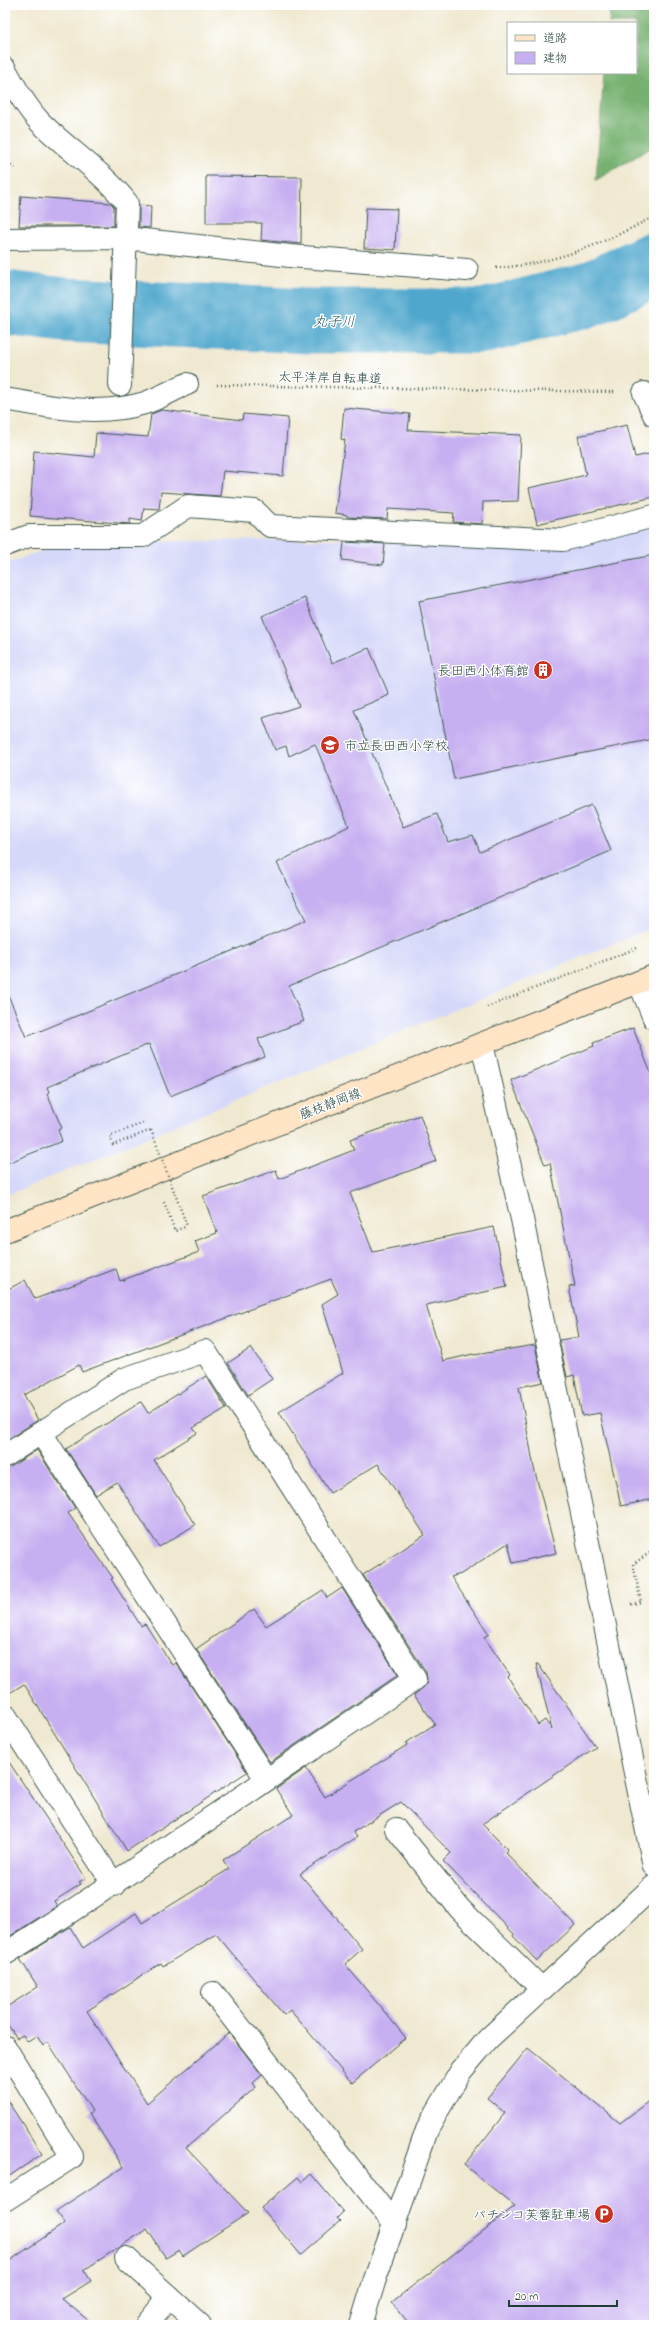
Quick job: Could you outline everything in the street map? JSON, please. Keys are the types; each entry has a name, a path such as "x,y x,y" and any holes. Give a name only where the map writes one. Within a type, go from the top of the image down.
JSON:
{"main road":[{"name":"藤枝静岡線","path":"5,1231 647,979"}],"street":[{"path":"5,69 18,92 39,121 116,189 127,203 124,246 120,378"},
{"path":"5,239 290,256 467,270"},
{"path":"5,399 88,411 119,408 145,403 187,384"},
{"path":"644,393 654,415"},
{"path":"5,545 29,536 143,536 188,506 255,511 270,526 563,540 654,516"},
{"path":"647,979 654,1018"},
{"path":"482,1044 522,1219 602,1611 647,1792 654,1866"},
{"path":"5,1456 124,1379 204,1351 415,1679 266,1779 114,1885 5,1954"},
{"path":"41,1433 266,1779"},
{"path":"5,1715 114,1885"},
{"path":"396,1829 460,1909 542,1988"},
{"path":"361,2325 374,2282 428,2127 461,2071 488,2039 654,1886"},
{"path":"213,1993 395,2225"},
{"path":"5,2047 72,2157 5,2200"},
{"path":"126,2258 200,2325"},
{"path":"146,2325 169,2297"}],"path":[{"path":"5,160 17,170"},
{"path":"467,270 516,267 556,258 627,232 654,216"},
{"name":"太平洋岸自転車道","path":"187,384 644,393"},
{"path":"143,1123 110,1136 113,1145 151,1130 187,1226 175,1231 164,1202"},
{"path":"602,1611 641,1602 633,1564 654,1550"}],"shaded area":[{"name":"市立長田西小学校","path":"654,526 654,927 5,1196 5,564 63,543 346,539"}],"green space":[{"path":"610,5 654,5 654,146 596,180 604,74 637,74 637,22 609,22"}],"building":[{"path":"206,176 302,177 301,244 261,240 262,223 206,223"},
{"path":"21,196 111,203 114,207 114,226 19,226"},
{"path":"139,205 151,206 150,228 139,227"},
{"path":"366,208 397,209 395,250 364,248"},
{"path":"344,408 410,414 408,430 521,435 518,501 483,502 482,524 453,522 454,513 388,509 387,519 347,517 347,515 335,513 345,440 341,439"},
{"path":"162,410 242,420 243,414 288,418 283,476 223,471 220,496 161,492 159,509 144,508 142,521 130,519 130,524 30,516 34,451 94,457 96,433 148,437 151,414"},
{"path":"627,425 635,457 654,453 654,497 537,524 529,488 586,475 578,436"},
{"path":"344,542 385,544 383,565 342,560"},
{"name":"長田西小体育館","path":"654,555 654,739 454,779 419,601"},
{"path":"305,598 332,663 369,648 375,662 389,695 354,710 403,827 437,814 448,842 473,835 480,852 592,805 611,851 289,986 304,1021 258,1039 265,1057 170,1096 149,1044 47,1087 49,1092 47,1094 62,1128 58,1130 62,1141 5,1164 5,988 26,1037 306,920 277,863 349,826 315,744 289,756 286,746 275,750 263,718 299,706 262,616"},
{"path":"633,1028 654,1081 654,1499 621,1506 600,1413 582,1416 574,1375 567,1377 559,1340 579,1337 569,1287 575,1286 550,1163 545,1165 511,1080 594,1046 593,1043"},
{"path":"420,1115 436,1161 350,1193 373,1252 494,1227 507,1287 426,1305 443,1361 473,1354 535,1345 543,1382 519,1387 534,1468 556,1553 513,1563 508,1543 461,1574 451,1577 489,1634 484,1637 510,1675 508,1677 538,1725 545,1720 552,1730 536,1664 538,1664 596,1747 482,1824 508,1850 505,1852 575,1925 537,1961 513,1936 514,1934 443,1861 451,1853 401,1802 353,1832 357,1837 300,1874 362,1949 345,1964 406,2038 352,2083 290,2010 284,2015 216,1934 163,1966 161,1963 87,2011 147,2103 229,2033 262,2075 253,2083 256,2087 186,2148 248,2213 183,2256 179,2250 166,2258 147,2229 84,2270 91,2281 62,2299 94,2325 5,2325 5,2264 65,2223 56,2211 123,2167 89,2113 92,2111 48,2042 43,2046 37,2036 28,2042 23,2035 17,2038 5,2021 5,2008 38,1987 20,1959 70,1927 83,1948 136,1913 142,1923 229,1869 223,1860 293,1815 276,1789 306,1768 325,1797 407,1745 406,1743 435,1724 414,1695 426,1685 426,1672 363,1575 425,1535 378,1464 330,1493 279,1412 343,1373 322,1304 338,1294 331,1279 82,1372 79,1365 24,1395 38,1420 5,1441 5,1291 25,1280 35,1299 116,1269 120,1281 199,1252 195,1241 217,1233 203,1196 276,1170 279,1179 354,1150 350,1140"},
{"path":"251,1348 272,1379 248,1395 228,1363"},
{"path":"206,1376 226,1408 193,1428 197,1433 154,1460 195,1525 159,1547 117,1482 96,1495 66,1449 141,1402 148,1413"},
{"path":"37,1450 75,1508 68,1513 113,1578 111,1579 141,1626 145,1624 172,1665 176,1663 247,1772 127,1851 24,1684 5,1696 5,1468 12,1466"},
{"path":"342,1588 398,1675 270,1762 196,1649 254,1609 266,1626 323,1590 327,1598"},
{"path":"5,1756 86,1878 79,1882 81,1884 54,1901 57,1906 7,1938 5,1935"},
{"path":"528,2048 620,2123 654,2097 654,2325 410,2325 392,2302 515,2206 464,2165 505,2113 487,2098"},
{"path":"5,2097 42,2154 5,2179"},
{"path":"311,2174 343,2212 337,2218 340,2221 301,2255 261,2208 298,2177 302,2182"}],"waterway":[{"name":"丸子川","path":"5,303 65,310 309,321 484,321 591,294 654,264"}],"place":[{"name":"長田西小体育館","path":"543,670"},
{"name":"市立長田西小学校","path":"330,745"},
{"name":"パチンコ芙蓉駐車場","path":"604,2214"}]}
